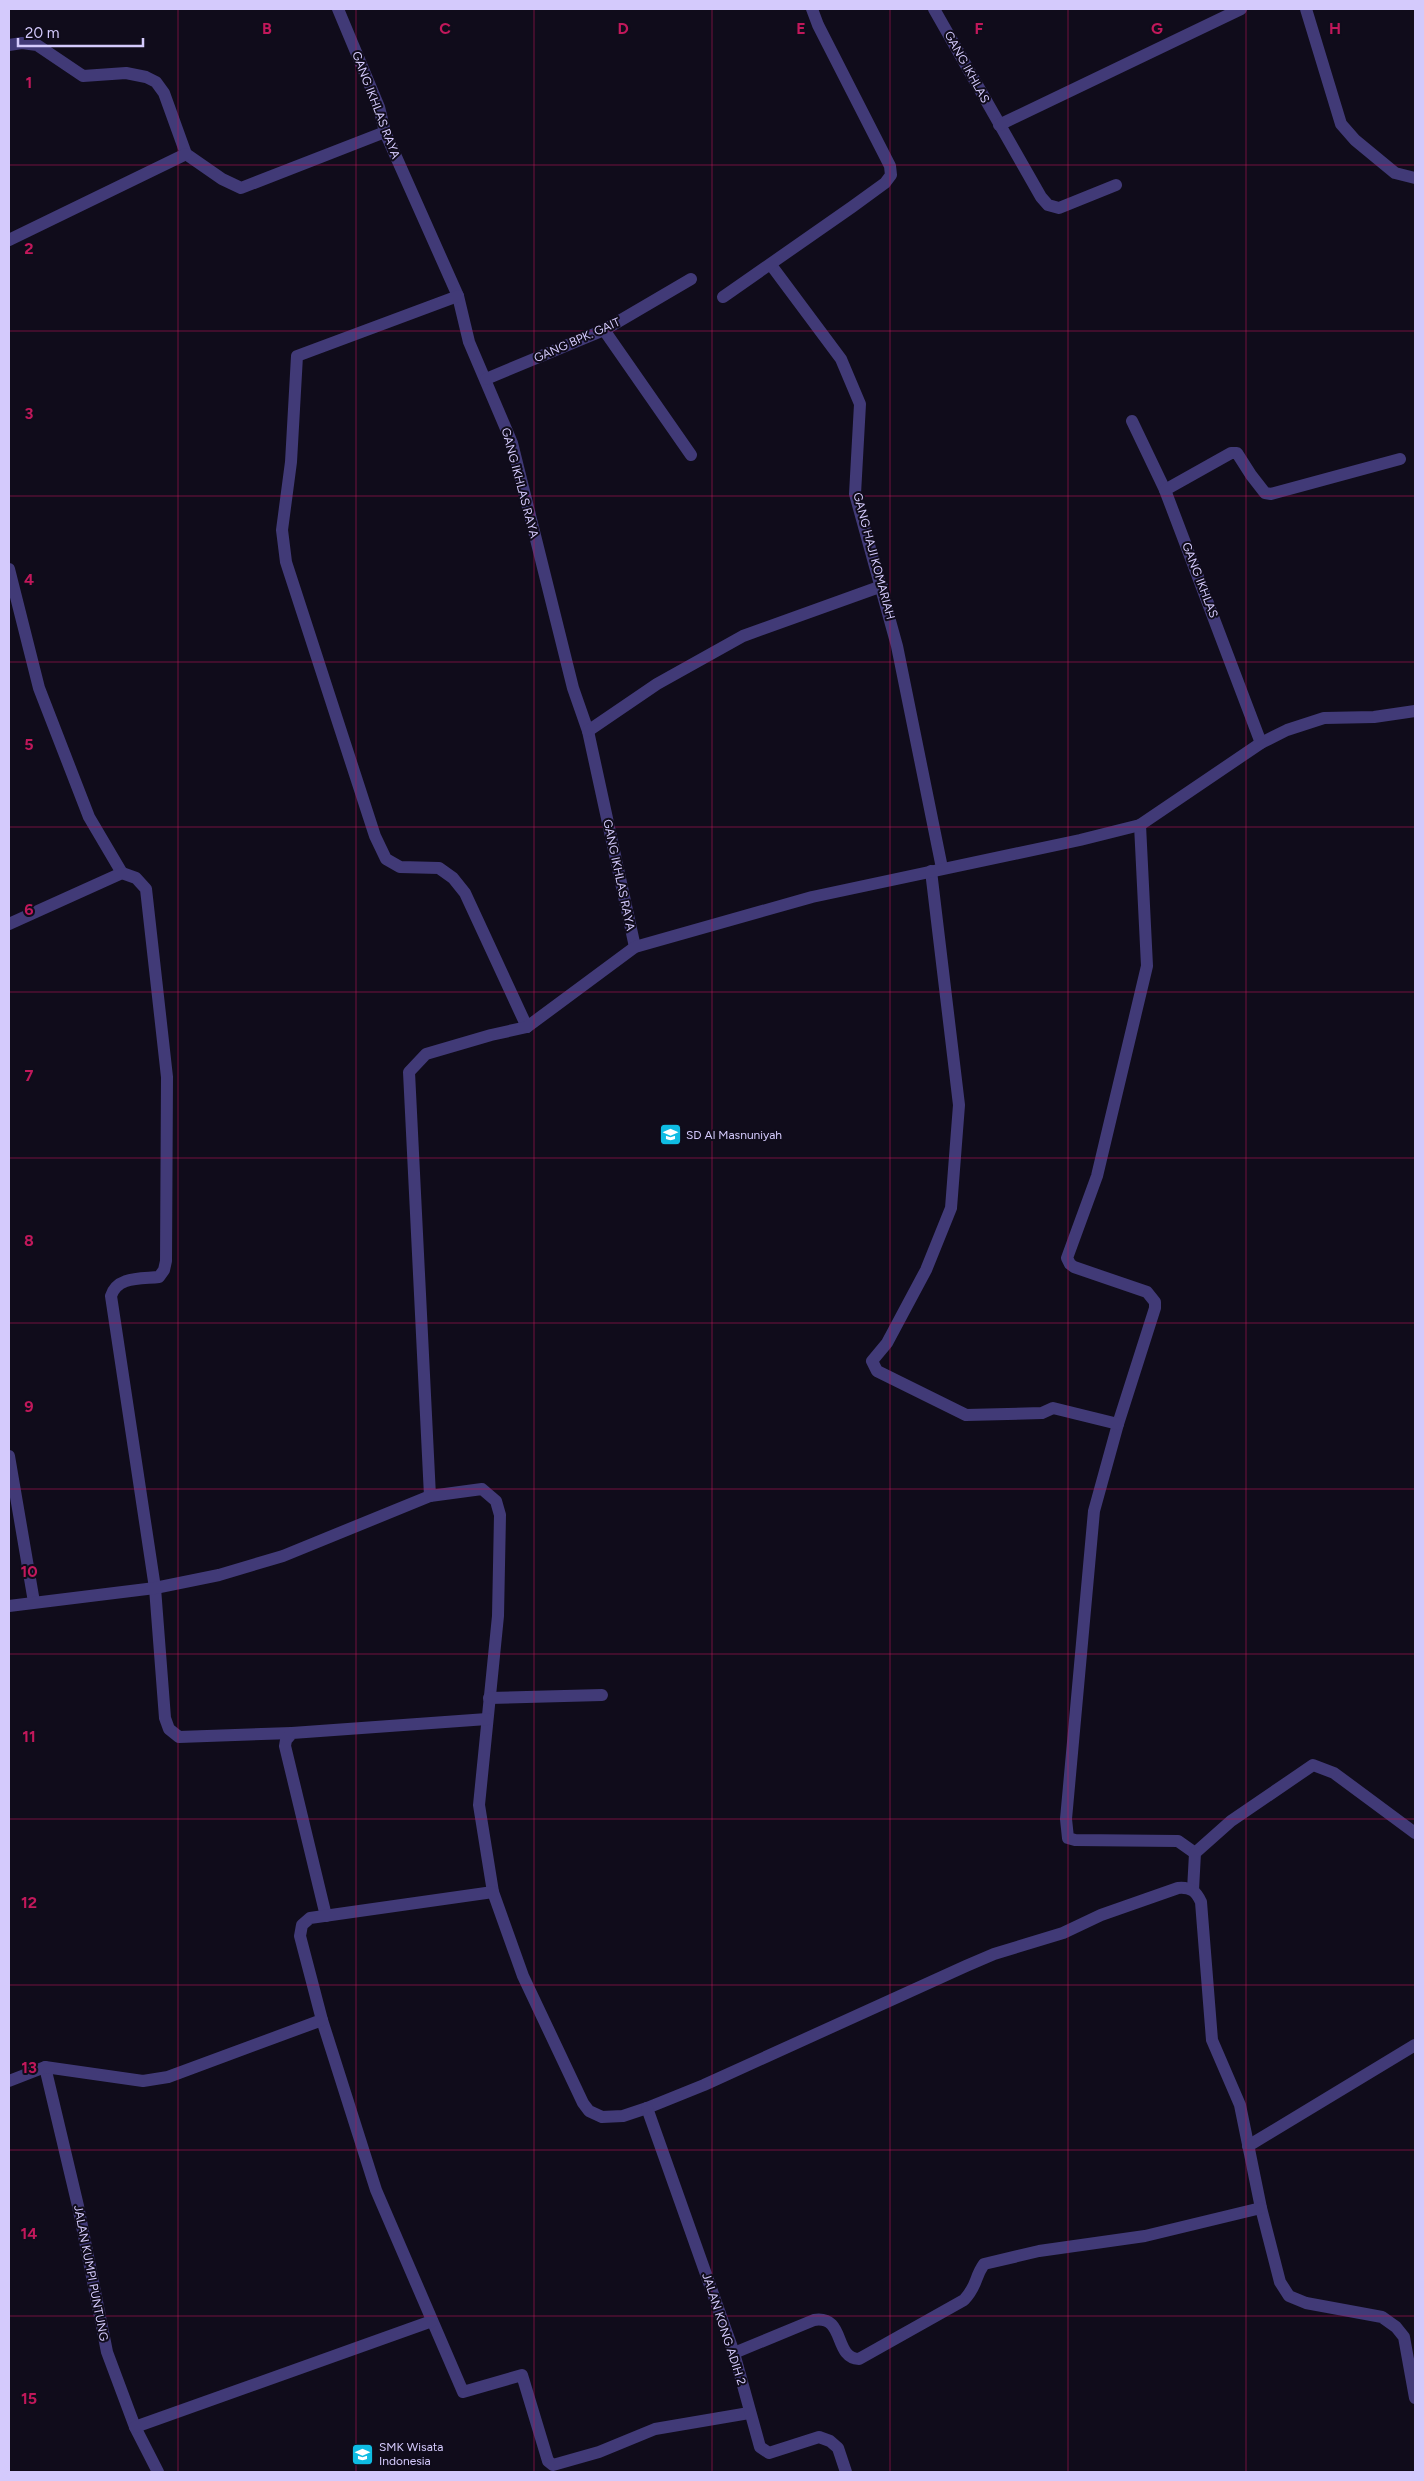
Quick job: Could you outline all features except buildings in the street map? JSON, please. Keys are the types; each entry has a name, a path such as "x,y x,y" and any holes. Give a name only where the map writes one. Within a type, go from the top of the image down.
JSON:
{"street":[{"name":"GANG IKHLAS RAYA","path":"338,9 379,107 385,132 458,296 469,342 512,443 573,688 588,731 635,947"},
{"path":"723,297 885,183 891,175 890,166 818,25 812,9"},
{"name":"GANG IKHLAS","path":"934,9 1041,197 1048,205 1059,208 1116,185"},
{"path":"1000,125 1241,9"},
{"path":"1306,9 1341,124 1355,140 1395,173 1415,178"},
{"path":"9,45 22,43 36,45 83,76 126,73 146,77 156,82 164,92 186,154 222,179 241,188 385,132"},
{"path":"9,240 44,225 186,154"},
{"path":"1395,173 1415,168"},
{"name":"GANG HAJI KOMARIAH","path":"771,265 841,359 860,404 855,494 882,586 897,646 936,870 959,1105 951,1208 926,1270 887,1344 872,1361 873,1366 877,1371 966,1415 1042,1414 1052,1408 1118,1424"},
{"name":"GANG BPK. GAIT","path":"486,379 604,330 690,279"},
{"path":"458,296 297,356 291,462 282,530 286,562 375,836 386,859 400,867 439,868 453,878 465,893 528,1027"},
{"path":"604,330 691,455"},
{"name":"GANG IKHLAS","path":"1132,421 1165,490 1261,743"},
{"path":"1165,490 1232,453 1238,453 1251,475 1265,493 1272,494 1400,459"},
{"path":"9,569 39,688 89,817 122,873 136,878 146,889 166,1077 164,1270 159,1276 121,1282 113,1288 111,1296 155,1588 165,1718 169,1729 179,1737 292,1733 487,1719"},
{"path":"588,731 657,684 743,636 882,586"},
{"path":"430,1496 409,1072 426,1054 491,1035 528,1027 635,947 812,897 1080,840 1140,825 1261,743 1287,730 1324,718 1374,717 1415,711"},
{"path":"1140,825 1146,966 1097,1176 1067,1258 1074,1267 1147,1292 1155,1302 1155,1308 1118,1424 1094,1511 1066,1819 1068,1838 1075,1840 1178,1841 1196,1853"},
{"path":"9,924 122,873"},
{"path":"9,1456 34,1602"},
{"path":"9,1606 155,1588 219,1575 283,1556 430,1496 482,1489 496,1501 500,1515 498,1616 479,1805 493,1892 523,1976 583,2103 589,2111 602,2117 623,2116 704,2085 817,2032 994,1954 1062,1933 1101,1915 1178,1888 1193,1890"},
{"path":"489,1698 602,1695"},
{"path":"292,1733 285,1746 326,1916"},
{"path":"1415,1833 1334,1772 1313,1765 1231,1821 1196,1853 1193,1890 1201,1902 1212,2040 1240,2105 1261,2208 1280,2282 1289,2296 1306,2303 1382,2317 1396,2327 1404,2337 1415,2398"},
{"path":"493,1892 310,1918 302,1925 300,1936 322,2020 376,2190 463,2392 522,2375 548,2461 553,2465 599,2452 655,2429 749,2413"},
{"path":"9,2081 45,2067 143,2081 168,2077 322,2020"},
{"path":"1248,2146 1415,2045"},
{"name":"JALAN KUMPI PUNTUNG","path":"45,2067 78,2206 107,2352 135,2427 158,2472"},
{"name":"JALAN KONG ADIH 2","path":"647,2108 734,2353 749,2413 760,2447 769,2453 819,2437 830,2441 838,2448 846,2472"},
{"path":"734,2353 814,2320 822,2319 832,2323 847,2355 852,2359 859,2359 964,2300 974,2289 979,2271 984,2264 1039,2252 1145,2236 1261,2208"},
{"path":"135,2427 432,2321"}],"place":[{"name":"SD Al Masnuniyah","path":"670,1135"},
{"name":"SMK Wisata Indonesia","path":"363,2454"}]}
